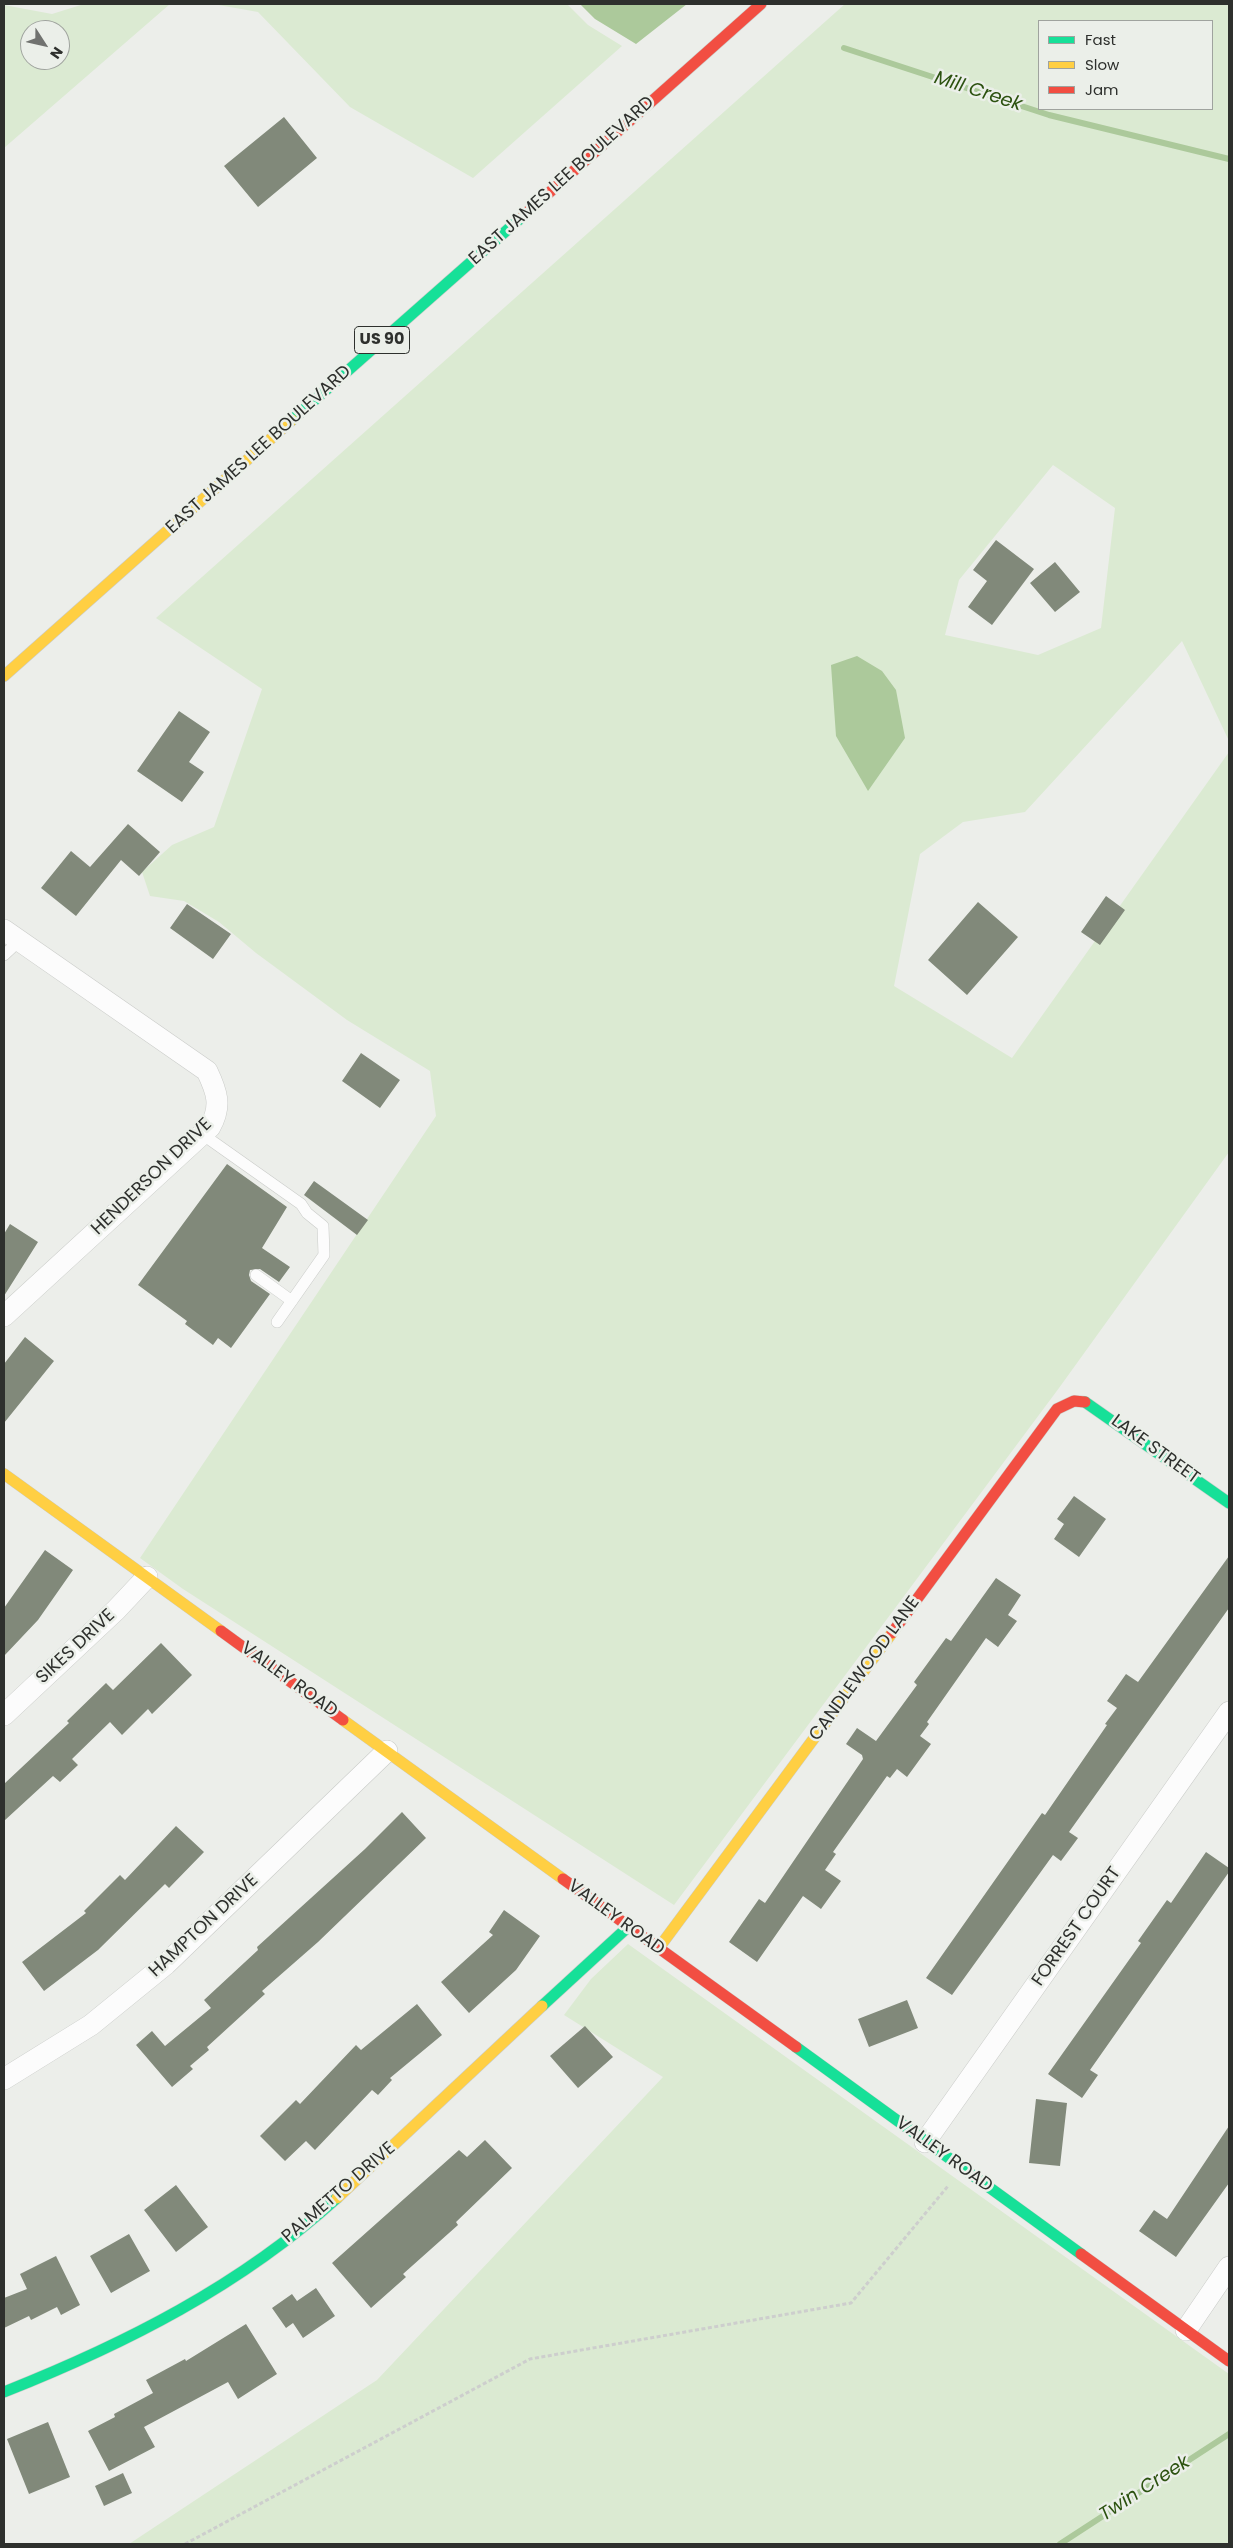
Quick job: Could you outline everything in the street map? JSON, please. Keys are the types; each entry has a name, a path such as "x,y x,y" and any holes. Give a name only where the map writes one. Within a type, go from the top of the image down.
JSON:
{"street":[{"name":"EAST JAMES LEE BOULEVARD","path":"4,676 761,4"},
{"name":"HENDERSON DRIVE","path":"4,1316 202,1134 213,1122 218,1108 216,1088 207,1071 9,942"},
{"name":"LAKE STREET","path":"1079,1399 1091,1404 1229,1504"},
{"name":"CANDLEWOOD LANE","path":"658,1949 1057,1409 1070,1400 1079,1399"},
{"name":"VALLEY ROAD","path":"4,1474 1229,2361"},
{"name":"SIKES DRIVE","path":"4,1715 116,1610 148,1577"},
{"name":"FORREST COURT","path":"925,2142 1229,1712"},
{"name":"HAMPTON DRIVE","path":"4,2079 91,2025 166,1964 387,1751"},
{"name":"PALMETTO DRIVE","path":"4,2392 56,2373 128,2339 196,2301 287,2240 345,2191 628,1927"},
{"path":"1186,2330 1229,2267"}],"lane":[{"path":"202,1134 301,1204 307,1213 324,1226 324,1255 277,1322"},
{"path":"256,1275 292,1301"}],"path":[{"path":"185,2544 530,2359 851,2303 962,2168"}],"shaded area":[{"path":"84,4 170,4 4,148 4,5 52,14"},
{"path":"213,4 567,4 588,25 622,46 473,178 350,107 258,12"},
{"path":"580,4 687,4 636,44 595,19"},
{"path":"845,4 1229,4 1229,741 1182,641 1025,812 963,822 920,854 894,986 1012,1058 1229,752 1229,1152 1059,1388 674,1905 183,1589 140,1558 436,1116 430,1071 347,1020 256,953 219,922 184,901 150,896 142,872 172,845 214,827 262,689 156,618","holes":["1053,465 1115,508 1101,628 1038,655 945,635 959,580"]},
{"path":"857,656 882,671 896,690 905,738 868,791 836,736 831,665"},
{"path":"628,1944 1229,2374 1229,2544 129,2544 377,2380 663,2077 564,2015 591,1979"}],"building":[{"path":"284,117 317,158 258,207 224,166"},
{"path":"996,540 1034,569 992,625 968,607 987,581 973,570"},
{"path":"1055,562 1080,592 1055,612 1030,583"},
{"path":"179,711 210,732 189,762 204,772 182,802 137,771"},
{"path":"128,824 160,852 139,876 121,860 76,916 41,888 71,851 90,867"},
{"path":"1106,896 1125,910 1100,945 1081,932"},
{"path":"978,902 1018,937 967,995 928,960"},
{"path":"187,904 231,934 213,959 170,928"},
{"path":"361,1053 400,1080 380,1108 342,1081"},
{"path":"227,1164 287,1207 262,1248 290,1267 279,1282 260,1269 250,1270 251,1281 270,1294 231,1348 218,1338 213,1345 185,1324 187,1321 138,1285"},
{"path":"314,1181 368,1220 357,1235 304,1195"},
{"path":"10,1224 38,1242 4,1296 4,1234"},
{"path":"25,1337 54,1361 4,1423 4,1364"},
{"path":"1074,1496 1106,1519 1079,1557 1054,1539 1064,1524 1057,1519"},
{"path":"45,1550 73,1570 38,1620 4,1656 4,1608"},
{"path":"1229,1556 1229,1608 1069,1832 1078,1838 1061,1861 1053,1855 952,1995 926,1978 1042,1813 1045,1815 1107,1725 1105,1724 1117,1708 1107,1701 1126,1674 1138,1682"},
{"path":"996,1578 1021,1595 1008,1615 1017,1621 998,1647 986,1638 927,1722 929,1724 920,1736 931,1744 907,1777 897,1769 890,1778 887,1776 833,1852 836,1854 825,1870 841,1881 821,1909 803,1896 757,1962 729,1942 759,1899 765,1903 863,1759 862,1755 846,1744 857,1728 876,1741 917,1685 914,1682 946,1638 951,1641"},
{"path":"161,1643 192,1675 152,1714 148,1709 122,1735 110,1722 72,1759 78,1765 60,1782 53,1776 4,1821 4,1784 69,1723 67,1721 106,1683 113,1690"},
{"path":"402,1812 426,1838 318,1942 262,1991 265,1994 207,2047 209,2050 190,2066 193,2069 172,2087 136,2045 152,2031 165,2046 211,2008 204,2000 258,1950 257,1947 365,1849"},
{"path":"176,1826 204,1852 169,1888 165,1884 98,1950 44,1991 22,1962 86,1913 84,1911 120,1875 125,1880"},
{"path":"1206,1852 1229,1868 1229,1872 1090,2070 1098,2075 1082,2098 1048,2074 1141,1943 1138,1941 1167,1900 1171,1903"},
{"path":"504,1910 540,1936 516,1970 469,2013 441,1982 493,1935 489,1932"},
{"path":"907,2000 918,2028 869,2047 858,2019"},
{"path":"417,2004 442,2035 390,2078 392,2080 378,2095 372,2090 315,2150 306,2141 285,2161 260,2136 296,2100 300,2104 356,2045 361,2050"},
{"path":"585,2026 613,2057 578,2088 550,2056"},
{"path":"1036,2099 1067,2103 1060,2166 1029,2163"},
{"path":"1229,2126 1229,2183 1176,2257 1139,2231 1154,2210 1167,2219"},
{"path":"485,2140 512,2168 456,2222 458,2225 403,2274 406,2277 371,2308 332,2263 459,2150 467,2157"},
{"path":"176,2185 208,2227 176,2252 144,2210"},
{"path":"129,2234 150,2271 111,2293 90,2256"},
{"path":"56,2256 80,2305 61,2315 57,2307 31,2320 29,2316 4,2328 4,2298 27,2289 20,2274"},
{"path":"316,2288 335,2316 303,2338 293,2323 286,2328 272,2308 292,2294 297,2301"},
{"path":"246,2324 277,2374 238,2399 228,2382 144,2427 155,2447 109,2471 88,2431 115,2417 114,2414 153,2393 146,2380 185,2359 186,2361"},
{"path":"48,2422 70,2477 29,2494 7,2439"},
{"path":"123,2473 132,2493 104,2506 95,2486"}],"waterway":[{"name":"Mill Creek","path":"844,48 1049,115 1229,159"},
{"name":"Twin Creek","path":"1060,2544 1229,2434"}],"traffic: fast":[{"path":"292,420 523,216"},
{"path":"1085,1402 1229,1503"},
{"path":"542,2006 628,1927"},
{"path":"796,2047 1081,2254"},
{"path":"4,2392 93,2354 180,2310 261,2259 300,2230 337,2198"}],"traffic: slow":[{"path":"4,676 292,420"},
{"path":"4,1474 221,1631"},
{"path":"658,1949 892,1633"},
{"path":"343,1720 563,1879"},
{"path":"337,2198 542,2006"}],"traffic: jam":[{"path":"523,216 761,4"},
{"path":"892,1633 1057,1409 1074,1401 1085,1402"},
{"path":"221,1631 343,1720"},
{"path":"563,1879 796,2047"},
{"path":"1081,2254 1229,2361"}]}
